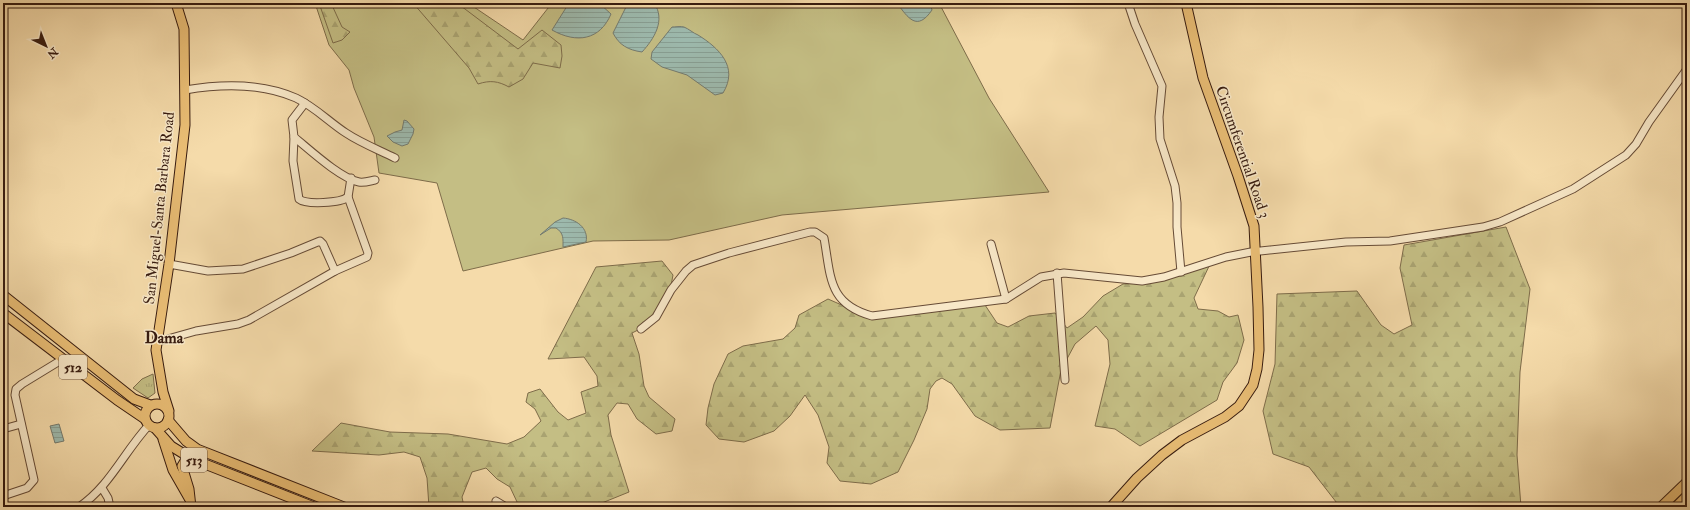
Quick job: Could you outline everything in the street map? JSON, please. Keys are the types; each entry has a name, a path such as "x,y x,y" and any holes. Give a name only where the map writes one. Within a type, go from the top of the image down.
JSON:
{"main road":[{"name":"San Miguel-Santa Barbara Road","path":"168,416 156,350 169,264 185,125 184,29 176,3"},
{"name":"Circumferential Road 3","path":"1112,507 1137,478 1162,455 1182,440 1232,413 1246,397 1253,385 1257,369 1259,350 1254,226 1203,78 1186,3"},
{"name":"512","path":"3,295 134,399 163,405 168,416"},
{"name":"512","path":"3,313 150,424"},
{"path":"35,338 43,328"},
{"path":"163,392 146,411 150,424 163,426 168,416"},
{"name":"513","path":"168,416 186,441 197,449 344,507"},
{"name":"513","path":"150,424 177,450 192,459 314,507"},
{"path":"163,438 173,470 190,502"},
{"path":"190,502 189,489 182,466 185,461 192,459"},
{"path":"242,478 246,468"},
{"path":"1661,507 1687,482"},
{"path":"1676,507 1687,496"}],"street":[{"path":"1128,3 1135,24 1162,86 1159,117 1160,139 1175,186 1178,203 1177,228 1181,272"},
{"path":"641,329 656,317 671,290 686,271 693,265 729,253 810,232 815,232 824,238 834,290 850,307 872,316 1006,299 1041,277 1057,273 1142,281 1181,272 1226,257 1255,251 1346,242 1390,241 1477,228 1500,222 1573,189 1626,155 1636,144 1648,122 1687,69"},
{"path":"185,90 207,86 264,89 281,93 305,103 346,133 395,158"},
{"path":"305,103 292,120 294,137 293,161 298,199 305,202 334,201 344,200 348,197"},
{"path":"294,137 339,172 350,178 360,182 375,180"},
{"path":"157,342 196,331 238,324 249,320 335,271 365,258 368,253 348,197 350,178"},
{"path":"169,264 208,271 243,269 291,253 320,241 323,244 335,271"},
{"path":"991,244 1006,299"},
{"path":"1057,273 1065,380"},
{"path":"3,496 27,488 34,480 15,395 16,389 63,359"},
{"path":"3,429 21,424"},
{"path":"79,507 102,488 130,447 150,424"},
{"path":"102,488 108,498 110,507"},
{"path":"496,501 506,507"}],"green space":[{"path":"315,3 468,3 523,40 552,3 939,3 989,98 1049,192 782,215 669,240 593,241 463,271 437,183 379,173 374,137 354,88 349,70 329,45"},
{"path":"319,3 331,3 342,27 350,32 342,40 333,43"},
{"path":"413,3 457,3 518,49 542,30 561,45 562,56 560,68 533,63 523,79 509,87 501,83 494,82 478,84 469,68"},
{"path":"1506,227 1530,289 1520,372 1517,455 1521,507 1340,507 1309,467 1273,454 1263,411 1275,364 1277,294 1357,291 1381,325 1394,334 1412,325 1400,268 1404,245"},
{"path":"662,261 673,275 669,296 654,322 632,333 639,354 644,386 649,397 675,419 672,431 656,434 637,419 628,404 617,403 608,415 611,435 629,492 592,507 516,507 518,504 510,487 497,479 486,468 472,472 462,497 464,507 429,507 427,478 420,457 404,452 379,455 312,451 341,423 390,432 448,434 507,444 524,437 541,421 535,409 526,402 528,393 540,389 558,412 568,420 586,413 581,392 598,386 597,376 584,357 548,359 596,267"},
{"path":"1211,262 1194,298 1198,309 1218,311 1229,317 1238,315 1244,340 1237,363 1223,382 1217,400 1140,446 1115,429 1095,426 1110,364 1108,340 1096,326 1075,344 1061,370 1050,428 1000,430 975,416 952,384 942,378 936,381 930,389 927,409 898,472 871,484 840,481 827,463 829,447 818,415 805,395 790,416 774,431 744,442 719,439 706,425 708,408 714,384 728,354 743,346 783,339 795,328 799,315 828,299 869,317 983,302 997,323 1008,327 1029,316 1055,313 1067,328 1083,317 1103,296 1123,284 1144,283"},
{"path":"153,374 155,393 148,398 133,388 142,379"}],"shaded area":[{"path":"569,3 599,3 611,14 601,29 594,34 579,38 570,37 552,30"},
{"path":"628,3 654,3 659,16 657,29 651,41 642,52 632,50 624,46 618,41 613,33"},
{"path":"897,3 930,3 932,10 927,17 917,21 909,18"},
{"path":"672,27 686,28 706,40 719,52 728,67 729,75 723,93 715,95 687,75 662,67 651,59 652,52"},
{"path":"404,120 407,121 414,129 408,144 402,146 393,142 387,136 402,130"},
{"path":"563,218 577,222 580,225 586,232 586,242 563,247 562,234 556,228 551,228 540,235 555,222"},
{"path":"59,424 64,441 55,443 50,426"}],"district":[{"name":"Dama","path":"164,337"}]}
